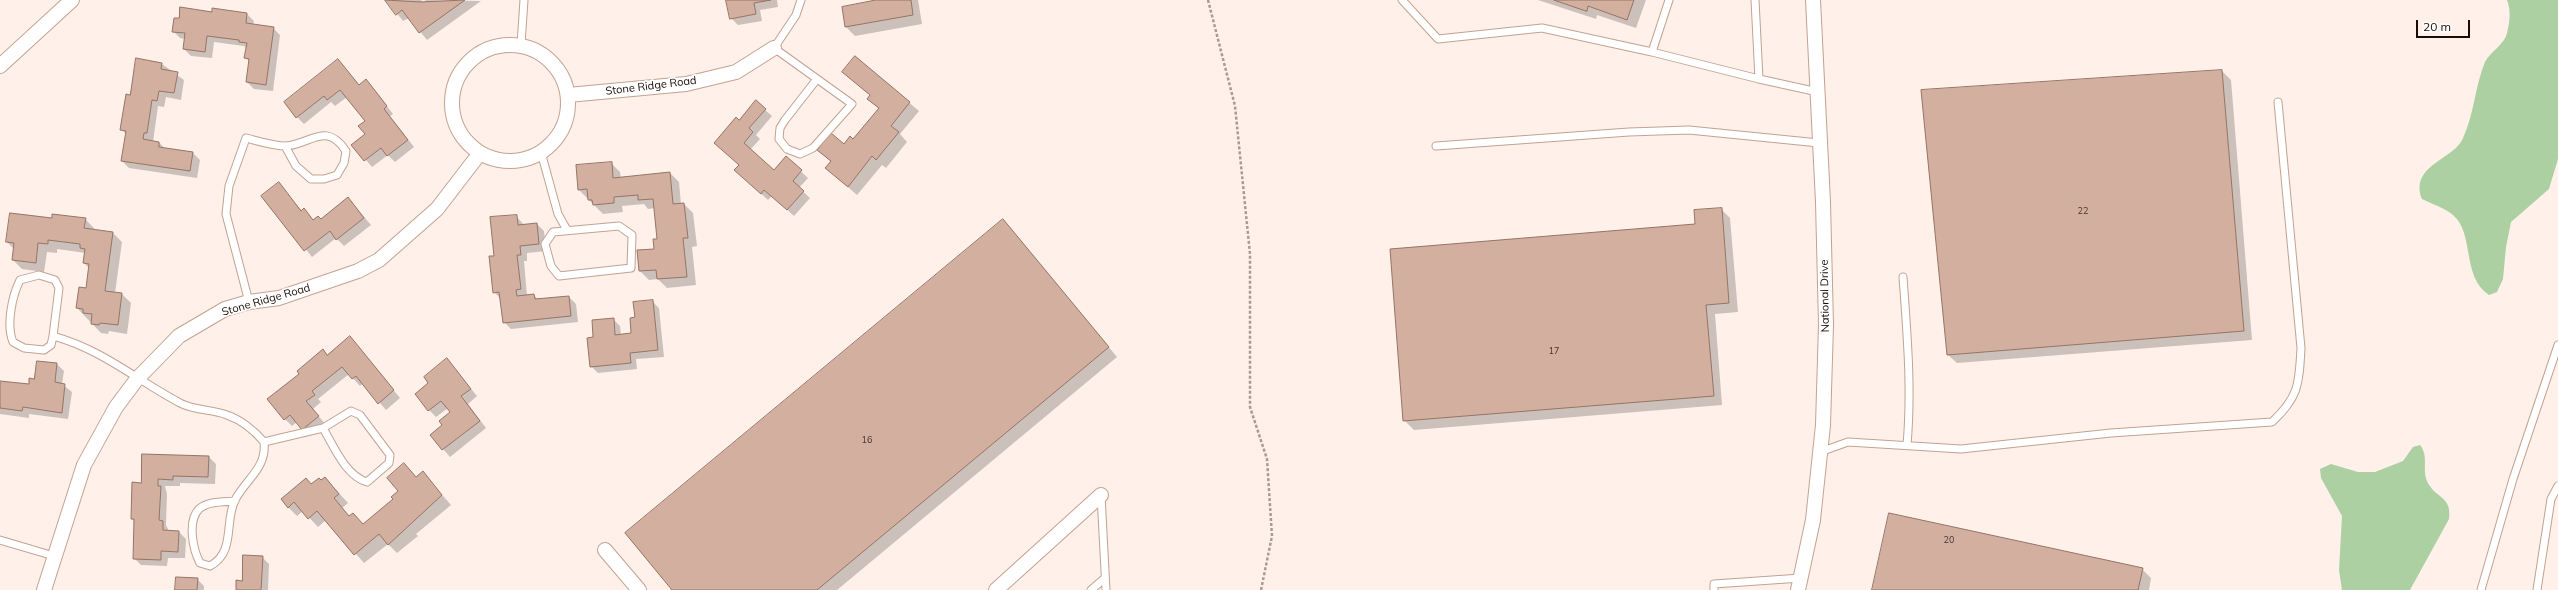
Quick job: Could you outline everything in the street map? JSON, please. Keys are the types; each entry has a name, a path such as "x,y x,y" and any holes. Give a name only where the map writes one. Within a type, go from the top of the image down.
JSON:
{"street":[{"path":"0,66 72,0"},
{"name":"National Drive","path":"1800,584 1813,520 1820,452 1826,325 1818,92 1813,0"},
{"path":"503,44 521,45 538,52 552,63 563,78 568,95 568,112 563,128 554,141 541,152 526,159 511,161 495,159 480,153 466,141 455,120 452,109 453,91 459,74 470,60 485,50 503,44"},
{"name":"Stone Ridge Road","path":"568,95 686,84 736,72 774,48"},
{"name":"Stone Ridge Road","path":"44,590 84,465 116,407 137,379 179,336 225,309 249,302 279,298 358,271 379,260 437,209 480,153"},
{"path":"996,590 1101,495"},
{"path":"605,550 639,590"}],"lane":[{"path":"521,45 524,0"},
{"path":"802,0 796,15 774,48 852,104 813,148 800,154 787,149 779,139 780,128 817,79"},
{"path":"1402,0 1438,39 1542,28 1652,52 1818,92"},
{"path":"1652,52 1669,0"},
{"path":"1754,0 1759,79"},
{"path":"1820,452 1848,442 1907,444 1961,449 2111,433 2247,425 2272,422 2288,407 2299,383 2301,348 2278,102"},
{"path":"1436,146 1629,132 1689,130 1819,143"},
{"path":"249,302 226,214 230,186 246,138 285,146 302,142 310,137 328,135 339,141 346,151 344,164 337,175 324,179 311,179 296,166 285,146"},
{"path":"541,152 558,214 567,230"},
{"path":"619,226 632,235 631,268 559,276 551,266 545,244 553,232 567,230 619,226"},
{"path":"38,275 55,280 59,288 53,336 52,345 44,350 24,348 13,342 10,329 15,290 20,280 38,275"},
{"path":"1902,277 1910,361 1911,400 1907,444"},
{"path":"53,336 101,354 137,379 182,404 227,415 256,432 264,442 265,452 258,471 235,501 229,538 219,561 210,566 200,563 193,542 193,524 198,510 209,503 235,501"},
{"path":"2481,590 2513,480 2558,345"},
{"path":"264,442 323,428 351,411 360,415 390,455 389,463 367,482 358,479 339,457 323,428"},
{"path":"2537,590 2551,500 2558,486"},
{"path":"1101,495 1106,590"},
{"path":"0,540 54,556"},
{"path":"1091,590 1105,578"},
{"path":"1714,590 1714,584 1800,584"}],"path":[{"path":"1208,0 1236,106 1250,254 1250,407 1267,459 1272,536 1262,590"}],"green space":[{"path":"2507,0 2558,0 2558,159 2549,189 2511,222 2506,247 2503,279 2497,292 2489,295 2480,287 2475,277 2460,223 2450,213 2422,199 2420,188 2422,178 2427,171 2458,146 2463,138 2470,120 2485,62 2506,37 2510,16"},
{"path":"2420,445 2423,449 2425,458 2425,472 2427,481 2430,487 2448,505 2449,519 2410,590 2342,590 2339,570 2342,516 2321,478 2320,469 2331,464 2358,472 2375,472 2403,461 2413,447"}],"building":[{"path":"385,0 421,2 465,0 419,33 402,10 396,15"},
{"path":"726,0 771,0 754,3 756,14 730,19"},
{"path":"876,0 911,0 913,15 845,27 842,7"},
{"path":"1554,0 1634,0 1627,20 1588,6 1587,11"},
{"path":"180,7 212,12 212,8 247,13 246,23 274,27 266,85 246,82 249,59 244,58 247,43 239,42 239,40 207,36 205,52 183,49 185,33 172,32 174,18 179,18"},
{"path":"855,56 910,102 891,126 899,132 876,160 872,156 848,187 825,168 831,161 817,150 831,133 844,144 850,136 853,139 879,108 867,99 870,95 842,72"},
{"path":"136,58 162,63 161,69 178,72 174,93 159,91 157,101 152,100 147,133 144,133 143,139 159,142 159,147 193,152 190,171 121,161 126,131 120,130 126,94 130,95"},
{"path":"338,59 359,85 366,79 387,106 384,109 408,140 387,156 381,148 364,161 351,145 365,134 358,126 365,121 340,90 327,100 324,96 296,118 284,102"},
{"path":"2222,70 2244,331 1947,355 1921,90"},
{"path":"756,100 766,109 749,128 753,132 744,143 774,170 786,156 802,170 793,181 804,191 787,210 764,190 761,194 734,170 739,165 714,143 736,117 739,120"},
{"path":"612,162 613,178 670,172 673,204 684,203 688,238 683,238 687,277 657,279 656,270 639,271 637,250 654,249 653,239 657,239 653,199 638,200 638,195 614,197 614,203 593,205 592,200 588,200 587,189 578,190 576,165"},
{"path":"279,182 301,211 304,208 313,220 318,216 321,219 348,197 364,218 336,240 330,231 304,251 261,196"},
{"path":"1722,208 1729,303 1706,305 1714,396 1403,421 1390,249 1695,224 1694,210"},
{"path":"10,213 52,218 52,214 86,218 84,228 113,232 105,291 122,293 118,325 100,323 99,325 91,324 92,314 83,313 83,309 76,308 79,287 86,288 89,264 83,263 85,249 80,248 80,244 48,240 48,244 38,243 36,263 12,260 14,243 6,242"},
{"path":"517,215 518,225 537,223 539,244 520,246 521,255 517,255 521,289 516,290 517,296 534,294 535,299 569,296 571,316 503,323 499,292 493,293 489,256 494,256 490,217"},
{"path":"1003,219 1109,347 817,590 672,590 625,533"},
{"path":"653,300 658,350 630,353 631,363 590,367 587,338 593,337 592,320 614,318 615,335 631,333 630,318 635,317 633,302"},
{"path":"350,336 394,390 378,404 356,376 352,379 342,367 312,391 315,395 306,401 319,416 302,430 290,415 284,420 267,399 299,374 297,371 323,349 327,355"},
{"path":"447,358 471,389 461,396 480,421 442,450 430,435 442,425 439,421 450,412 441,401 428,411 415,394 428,383 424,377"},
{"path":"37,361 57,363 55,382 65,384 62,413 23,407 22,411 0,408 0,381 29,384 29,378 34,379"},
{"path":"142,454 209,456 208,477 173,476 173,480 158,479 158,486 161,486 159,520 163,521 163,530 179,531 178,552 161,551 161,560 133,559 134,519 131,519 132,482 141,483"},
{"path":"404,463 416,477 423,471 442,495 388,545 379,534 354,555 317,511 308,519 294,502 288,508 281,499 306,478 311,484 319,478 321,480 325,477 339,494 334,498 349,516 353,513 363,524 393,499 391,497 398,491 387,478"},
{"path":"1889,513 2143,568 2138,590 1872,590"},
{"path":"243,555 263,556 261,590 236,590 236,580 242,581"},
{"path":"176,577 198,578 197,590 175,590"}]}
